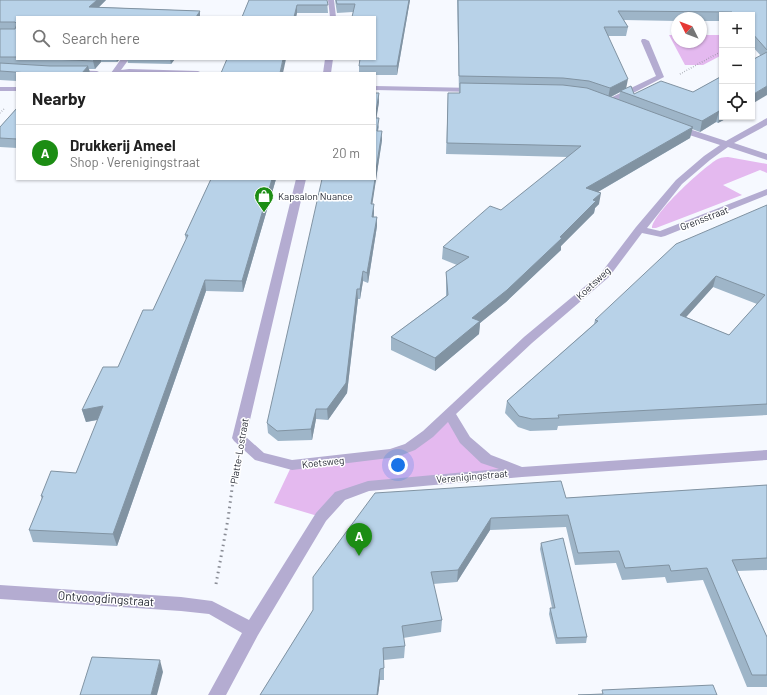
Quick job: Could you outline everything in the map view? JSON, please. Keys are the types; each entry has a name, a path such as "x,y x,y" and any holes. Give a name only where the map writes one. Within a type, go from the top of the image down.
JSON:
{"street":[{"path":"331,0 333,16"},
{"path":"622,107 605,101 660,77 645,41"},
{"path":"116,72 125,60"},
{"path":"328,72 329,60"},
{"path":"124,72 164,72"},
{"path":"376,88 486,90"},
{"path":"0,89 16,90"},
{"name":"Koetsweg","path":"239,438 260,457 292,466 392,454 410,447 428,434 528,340 605,275 640,229 679,182 706,158 767,121"},
{"path":"669,124 694,135 767,157"},
{"name":"Platte-Lostraat","path":"239,438 301,180"},
{"name":"Grensstraat","path":"640,229 661,234 767,192"},
{"path":"449,413 465,440 486,459 522,472"},
{"name":"Verenigingstraat","path":"252,630 320,517 340,496 368,486 522,472 767,455"},
{"name":"Ontvoogdingstraat","path":"0,592 181,604 212,608"},
{"path":"212,608 252,630 217,695"}],"path":[{"path":"660,77 677,75 719,53"},
{"name":"Platte-Lostraat","path":"212,608 228,519 239,438"}],"shaded area":[{"path":"707,35 719,35 719,57 703,65 685,65 676,48 707,48"},
{"path":"728,157 767,164 767,173 760,170 723,185 742,195 656,228 652,228 654,221 660,212 700,172 716,160"},
{"path":"449,413 486,459 522,472 368,486 340,496 321,517 274,503 292,465 392,454"}],"building":[{"path":"0,0 97,0 89,7 200,11 197,16 16,16 16,23 0,22"},
{"path":"249,0 327,0 328,5 297,5 294,16 242,16"},
{"path":"336,0 409,0 397,66 359,66 360,60 376,60 376,16 352,16 355,4 337,4"},
{"path":"458,0 767,0 767,50 755,36 755,12 618,11 628,27 604,27 628,79 610,88 589,81 563,78 459,76"},
{"path":"16,26 16,57 0,57 0,29 15,29"},
{"path":"767,52 767,86 755,93 755,84 755,58"},
{"path":"72,60 94,60 93,61"},
{"path":"227,60 283,60 280,72 221,72"},
{"path":"0,63 50,66 88,66 83,72 0,71"},
{"path":"719,78 719,111 702,121 620,91 631,86 634,94 661,81 693,92"},
{"path":"460,83 563,85 587,88 693,127 586,188 601,193 593,200 596,201 560,237 562,238 507,290 472,318 480,321 435,358 391,337 448,295 446,272 469,257 443,247 490,206 501,210 581,146 447,143 448,93 460,93"},
{"path":"376,93 379,93 376,112"},
{"path":"16,109 16,139 0,138 0,127"},
{"path":"376,118 379,118 377,131 382,131 376,170"},
{"path":"211,180 272,180 242,281 205,280 113,534 29,530 43,496 41,496 51,471 76,473 103,406 82,410 103,367 118,367 143,310 153,310 188,235 185,235"},
{"path":"322,180 375,180 371,204 374,204 372,217 377,217 367,273 363,271 360,289 357,289 346,383 327,409 316,409 311,429 277,431 267,423"},
{"path":"767,205 767,404 558,415 559,418 532,419 519,416 507,401 598,321 595,320 676,244","holes":["716,276 765,295 729,335 680,315"]},
{"path":"561,481 566,498 767,485 767,558 732,560 767,637 767,675 752,675 707,568 671,571 669,565 625,568 619,551 578,553 568,515 491,518 458,570 431,572 442,620 402,626 405,646 383,648 384,668 380,669 377,695 260,695 313,610 313,577 375,493"},
{"path":"563,538 587,637 557,638 550,608 555,608 541,543"},
{"path":"92,657 160,660 151,695 80,695"},
{"path":"713,685 717,695 578,695 603,694 602,690"}],"place":[{"name":"Kapsalon Nuance","path":"264,213"},
{"name":"Drukkerij Ameel","path":"359,556"}]}
